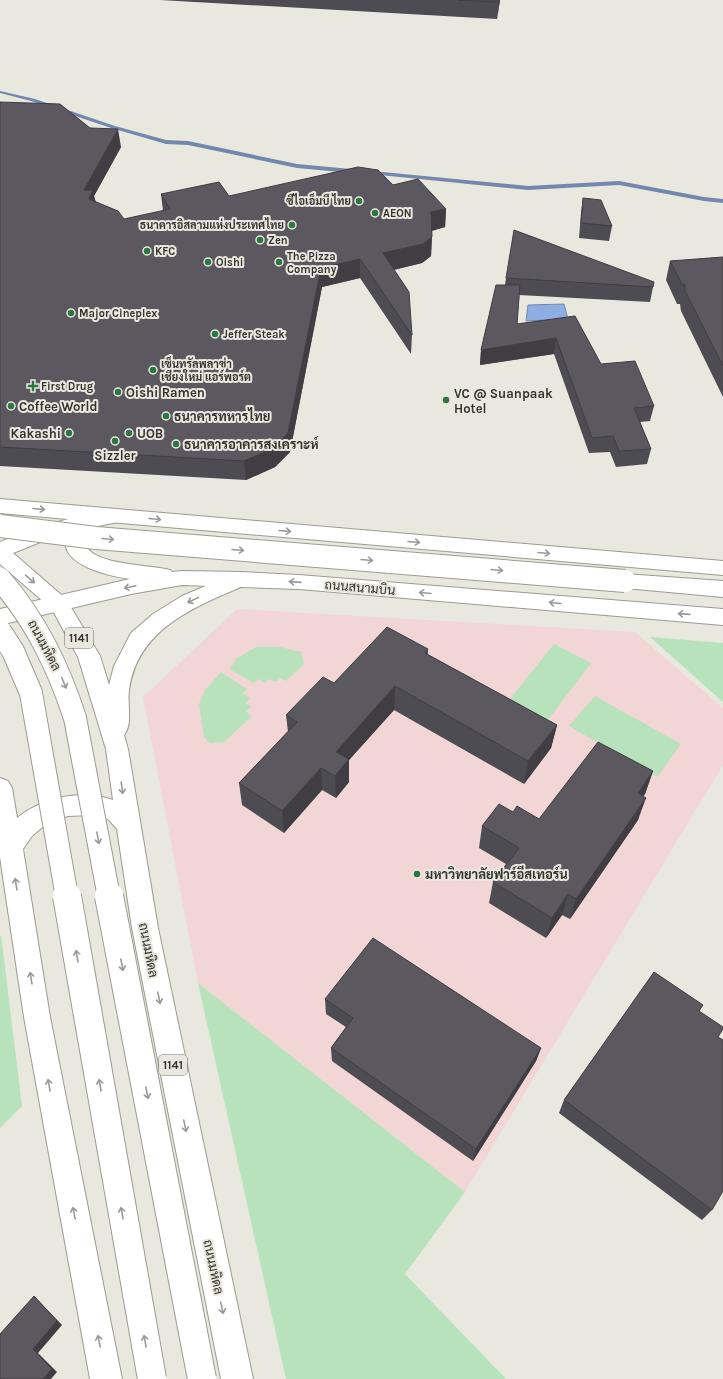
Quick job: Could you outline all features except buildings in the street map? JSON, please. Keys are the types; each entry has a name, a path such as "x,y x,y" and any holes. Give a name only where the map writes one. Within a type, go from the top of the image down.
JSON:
{"main road":[{"path":"0,506 723,568"},
{"path":"0,550 57,527 93,519 116,516"},
{"path":"93,519 83,526 77,536 75,545 79,554 85,559 100,565 182,578"},
{"name":"ถนนสนามบิน","path":"0,526 96,538 723,590"},
{"name":"ถนนมหิดล","path":"0,553 59,604 89,656 117,749 144,928 237,1379"},
{"name":"ถนนสนามบิน","path":"0,617 131,586 182,578 241,579 723,617"},
{"path":"117,749 118,690 125,666 139,638 160,620 189,601 241,579"},
{"name":"ถนนมหิดล","path":"0,580 18,599 44,639 66,688 75,718 202,1379"},
{"path":"0,631 13,651 31,694 152,1379"},
{"path":"0,788 11,848 37,1017 106,1379"},
{"path":"11,848 18,835 29,823 42,814 58,808 88,805 109,809 118,813 127,823"}],"shaded area":[{"name":"มหาวิทยาลัยฟาร์อีสเทอร์น","path":"237,609 635,632 723,708 723,765 465,1192 198,983 143,697"}],"green space":[{"path":"650,637 723,643 723,702"},
{"path":"554,644 591,663 548,720 510,699"},
{"path":"256,647 280,647 301,652 304,664 286,681 280,678 276,682 269,679 265,683 259,679 254,683 229,669 237,658"},
{"path":"221,672 247,689 243,693 250,698 246,703 251,707 246,712 252,716 224,742 210,743 204,737 199,704 205,690"},
{"path":"595,696 681,744 657,777 569,726"},
{"path":"1,935 22,1106 0,1128 0,936"},
{"path":"198,983 465,1192 405,1274 506,1379 286,1379"}],"water":[{"path":"564,304 568,319 526,321 528,305"}],"waterway":[{"path":"0,92 33,100 113,127 166,142 188,143 297,166 351,171"},
{"path":"372,173 528,188 619,183 704,199 723,201"}],"place":[{"name":"ซีไอเอ็มบี ไทย","path":"359,201"},
{"name":"AEON","path":"375,213"},
{"name":"ธนาคารอิสลามแห่งประเทศไทย","path":"292,225"},
{"name":"Zen","path":"260,240"},
{"name":"KFC","path":"147,251"},
{"name":"Oishi","path":"208,262"},
{"name":"The Pizza Company","path":"279,262"},
{"name":"Major Cineplex","path":"71,313"},
{"name":"Jeffer Steak","path":"215,334"},
{"name":"เซ็นทรัลพลาซ่า เชียงใหม่ แอร์พอร์ต","path":"153,370"},
{"name":"First Drug","path":"33,386"},
{"name":"Oishi Ramen","path":"118,392"},
{"name":"VC @ Suanpaak Hotel","path":"446,400"},
{"name":"Coffee World","path":"11,406"},
{"name":"ธนาคารทหารไทย","path":"166,416"},
{"name":"Kakashi","path":"69,433"},
{"name":"UOB","path":"129,433"},
{"name":"Sizzler","path":"115,441"},
{"name":"ธนาคารอาคารสงเคราะห์","path":"176,444"},
{"name":"มหาวิทยาลัยฟาร์อีสเทอร์น","path":"417,874"}]}
